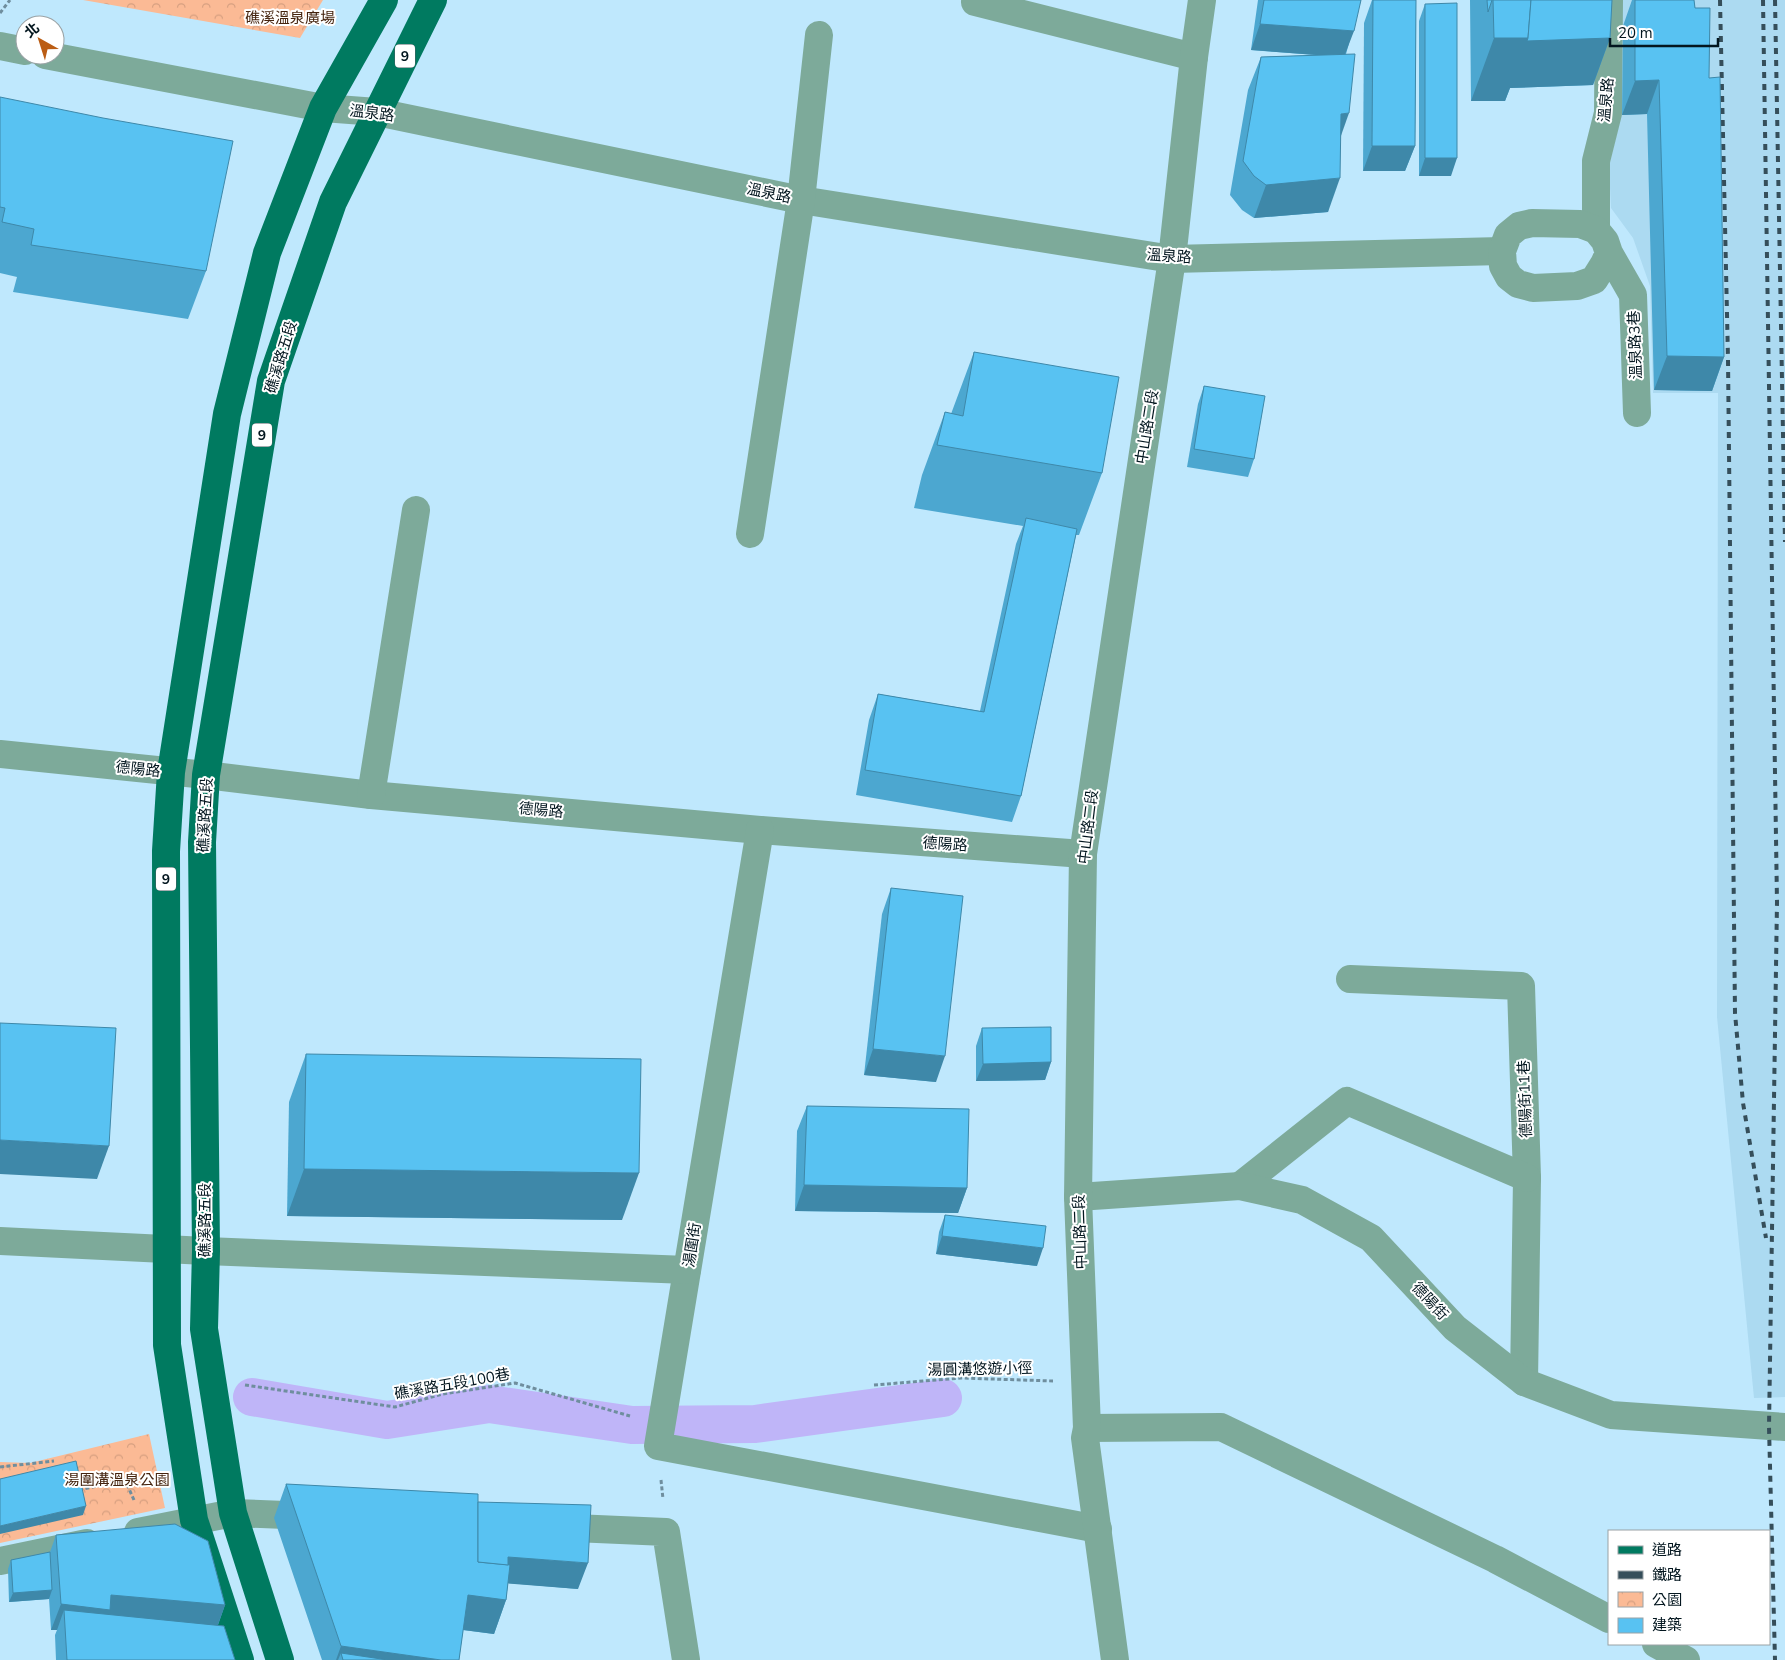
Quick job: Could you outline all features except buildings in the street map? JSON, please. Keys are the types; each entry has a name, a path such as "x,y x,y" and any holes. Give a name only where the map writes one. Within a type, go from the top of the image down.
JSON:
{"main road":[{"name":"9","path":"240,1660 194,1520 168,1345 166,851 171,772 227,414 267,253 323,108 384,0"},
{"name":"礁溪路五段","path":"280,1660 233,1512 204,1329 206,1251 202,842 206,775 271,381 333,202 433,0"}],"street":[{"name":"中山路二段","path":"1115,1660 1085,1438 1087,1428 1086,1385 1078,1197 1083,854 1172,259 1202,0"},
{"name":"溫泉路","path":"1596,230 1596,161 1608,113 1609,0"},
{"path":"975,2 1194,58"},
{"path":"750,534 801,200 819,36"},
{"path":"0,46 15,49"},
{"name":"溫泉路","path":"65,59 323,108 377,112 801,200 1172,259 1502,251"},
{"path":"1532,223 1580,224 1596,230 1605,241 1609,253 1594,280 1577,286 1533,288 1518,284 1509,277 1503,266 1502,251 1508,235 1519,226 1532,223"},
{"name":"溫泉路3巷","path":"1609,253 1633,295 1636,413"},
{"path":"371,795 416,510"},
{"name":"德陽路","path":"0,754 206,775 371,795 760,830 1083,854"},
{"name":"湯圍街","path":"658,1446 760,830"},
{"name":"德陽街11巷","path":"1350,979 1521,986 1527,1178 1524,1382"},
{"path":"1240,1186 1347,1100 1527,1178"},
{"name":"德陽街","path":"1078,1197 1240,1186 1302,1200 1371,1238 1455,1328 1524,1382 1611,1415 1785,1427"},
{"path":"0,1241 687,1270"},
{"path":"1087,1428 1221,1427 1495,1559 1608,1618"},
{"path":"658,1446 1098,1529"},
{"path":"0,1561 233,1512 332,1517"},
{"path":"528,1526 666,1532 686,1660"},
{"path":"1658,1645 1686,1660"}],"path":[{"path":"0,13 10,0"},
{"name":"湯圓溝悠遊小徑","path":"874,1386 961,1378 1045,1380 1086,1385"},
{"name":"礁溪路五段100巷","path":"212,1380 395,1407 443,1394 515,1383 629,1416 663,1413"},
{"path":"658,1446 666,1532"},
{"path":"0,1467 54,1461"},
{"path":"77,1491 124,1480 147,1530"}],"shaded area":[{"path":"1619,0 1785,0 1785,1397 1754,1398 1717,1017 1718,393 1653,393 1650,286 1633,238 1611,208 1609,167 1620,120"}],"green space":[{"name":"礁溪溫泉廣場","path":"83,0 323,0 300,38"},
{"name":"湯圍溝溫泉公園","path":"149,1434 165,1508 0,1543 0,1462 30,1463"}],"waterway":[{"path":"252,1397 387,1420 489,1404 632,1425 755,1424 943,1398"}],"railway":[{"path":"1720,0 1728,359 1735,1013 1743,1103 1766,1238"},
{"path":"1763,0 1777,902 1769,1427 1775,1660"},
{"path":"1775,0 1785,542"}]}
